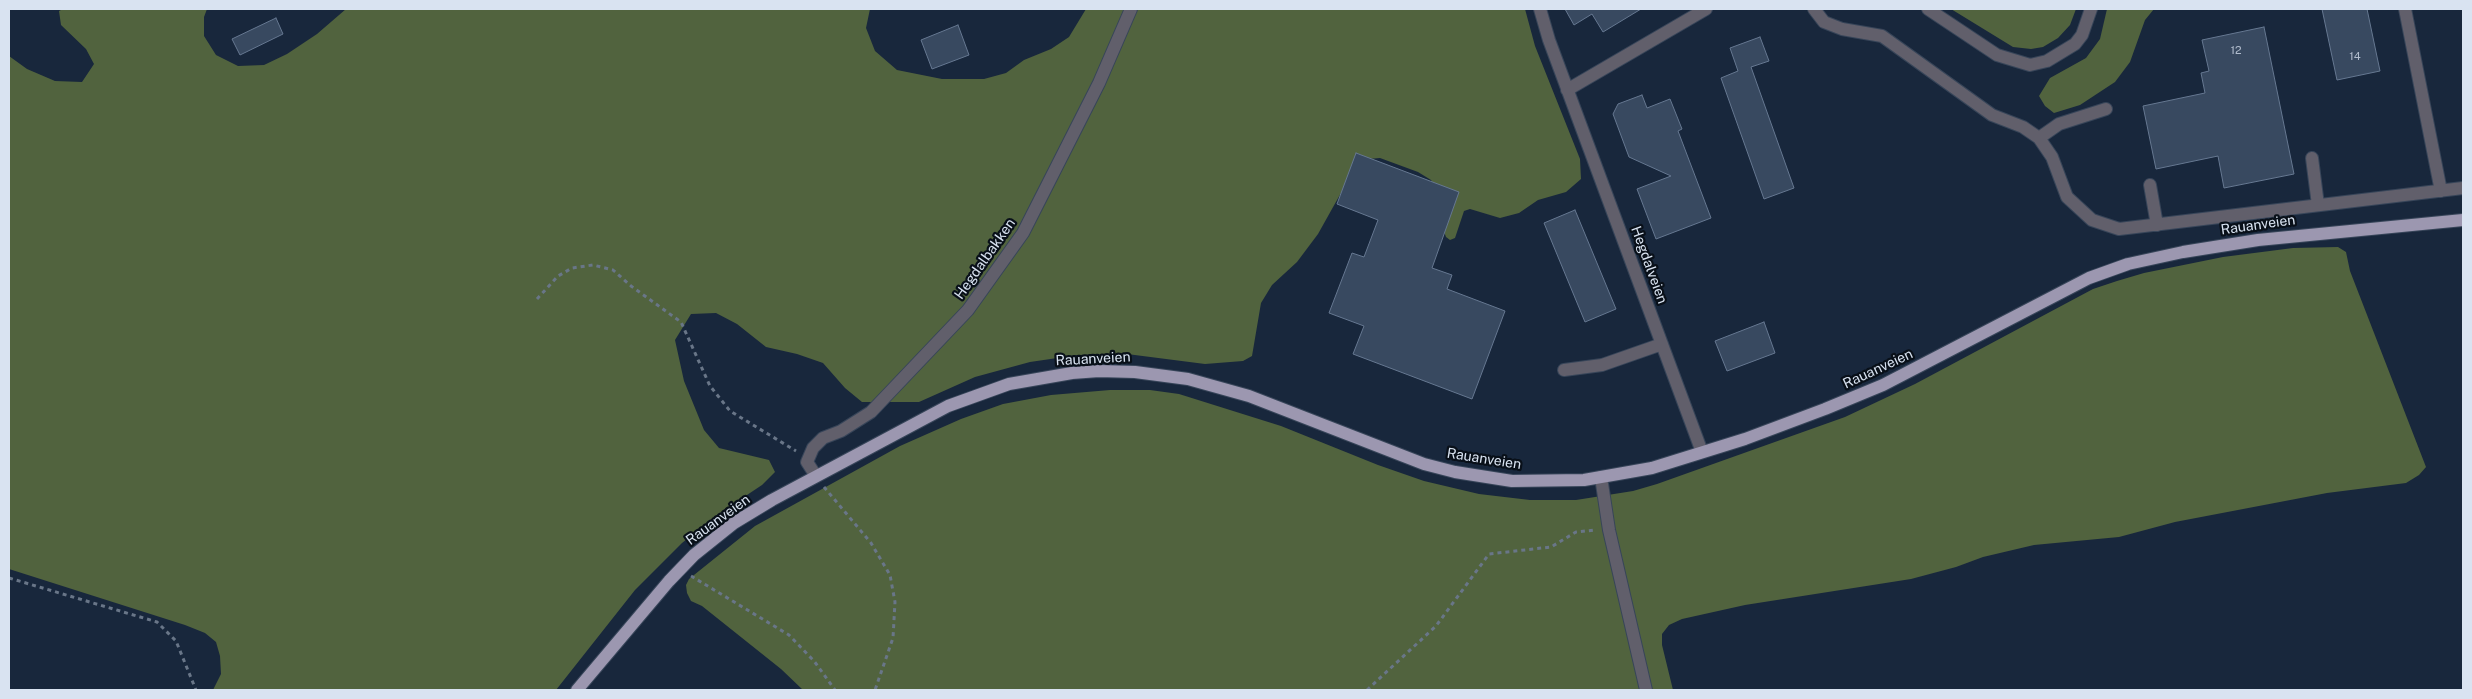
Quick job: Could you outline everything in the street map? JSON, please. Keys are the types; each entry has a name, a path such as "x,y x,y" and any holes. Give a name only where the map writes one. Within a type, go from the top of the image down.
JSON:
{"main road":[{"name":"Rauanveien","path":"577,690 680,570 700,550 734,523 816,476 948,406 984,392 1033,379 1099,371 1162,374 1212,384 1249,396 1424,464 1455,472 1529,482 1561,482 1601,478 1652,468 1825,410 1871,390 2089,278 2115,268 2183,252 2258,240 2463,220"}],"street":[{"name":"Hegdalbakken","path":"807,462 813,448 823,438 841,431 871,412 968,310 1024,233 1099,83 1131,9"},
{"name":"Hegdalveien","path":"1540,9 1567,90 1702,452"},
{"path":"1567,90 1706,9"},
{"path":"1814,9 1824,22 1842,29 1882,36 1992,115 2023,127 2039,138 2052,157 2067,197 2092,220 2119,229 2463,188"},
{"path":"1928,9 1997,55 2030,65 2047,61 2075,44 2082,35 2091,9"},
{"path":"2405,9 2441,191"},
{"path":"2039,138 2059,124 2106,109"},
{"path":"2312,158 2318,206"},
{"path":"2150,184 2157,225"},
{"path":"1564,370 1602,365 1662,344"},
{"path":"807,462 816,476"},
{"path":"1601,478 1609,530 1646,690"}],"path":[{"path":"536,299 558,276 572,268 593,265 613,270 630,286 680,322 710,386 730,411 762,432 792,448 807,462"},
{"path":"816,476 871,543 890,576 895,602 892,638 875,690"},
{"path":"1367,690 1436,626 1489,554 1551,547 1576,532 1609,530"},
{"path":"680,570 789,635 814,661 835,690"},
{"path":"9,578 157,622 176,641 196,690"}],"green space":[{"path":"63,9 207,9 204,17 204,36 216,55 238,66 264,65 287,54 317,34 346,9 870,9 866,28 875,51 897,70 942,79 984,79 1006,73 1024,60 1051,49 1069,37 1086,9 1525,9 1535,46 1580,159 1581,179 1566,192 1538,200 1519,213 1500,218 1470,209 1464,211 1455,238 1450,240 1446,237 1442,226 1435,187 1431,180 1418,172 1380,158 1368,159 1356,166 1318,234 1297,262 1272,285 1261,303 1252,356 1243,361 1205,364 1127,354 1078,355 1030,362 975,377 919,402 862,402 845,388 823,363 797,354 766,347 737,324 716,313 691,314 675,340 684,381 704,430 719,448 769,460 775,472 762,485 717,515 682,543 635,590 556,690 213,690 221,674 220,656 216,642 205,633 9,569 9,56 27,69 55,81 82,82 94,64 86,49 61,25 59,11"},
{"path":"1951,9 2076,9 2070,25 2058,38 2043,47 2031,49 2013,47"},
{"path":"2107,9 2154,9 2145,20 2130,62 2115,82 2080,105 2054,113 2045,106 2039,96 2050,78 2086,58 2100,39"},
{"path":"2338,247 2346,252 2350,271 2426,467 2419,475 2406,483 2327,493 2175,522 2119,537 2034,545 1983,557 1956,567 1911,579 1745,605 1682,619 1669,625 1662,634 1662,645 1673,690 803,690 781,669 702,606 691,601 687,593 686,585 689,579 755,526 900,446 961,419 1003,404 1051,395 1110,390 1150,390 1179,394 1281,426 1378,465 1424,481 1479,494 1530,500 1576,500 1633,491 1657,484 1845,417 1915,384 2093,289 2117,281 2144,273 2223,257 2293,248"}],"building":[{"path":"1565,9 1641,9 1603,32 1592,14 1574,25"},
{"path":"2322,9 2367,9 2380,71 2337,80"},
{"path":"276,18 283,34 240,55 232,39"},
{"path":"958,25 969,55 932,69 921,40"},
{"path":"2264,27 2294,174 2224,188 2218,156 2156,169 2143,106 2205,93 2201,73 2209,71 2202,40"},
{"path":"1760,37 1769,61 1751,67 1794,188 1764,199 1721,78 1738,71 1730,48"},
{"path":"1642,95 1647,108 1670,99 1682,129 1678,131 1711,218 1656,239 1637,189 1671,176 1629,157 1613,114 1618,104"},
{"path":"1356,153 1459,192 1432,268 1452,275 1447,289 1505,311 1472,399 1353,354 1364,326 1329,313 1352,253 1364,257 1378,220 1337,204"},
{"path":"1575,210 1616,309 1585,322 1544,223"},
{"path":"1764,322 1775,353 1727,371 1715,341"}]}
